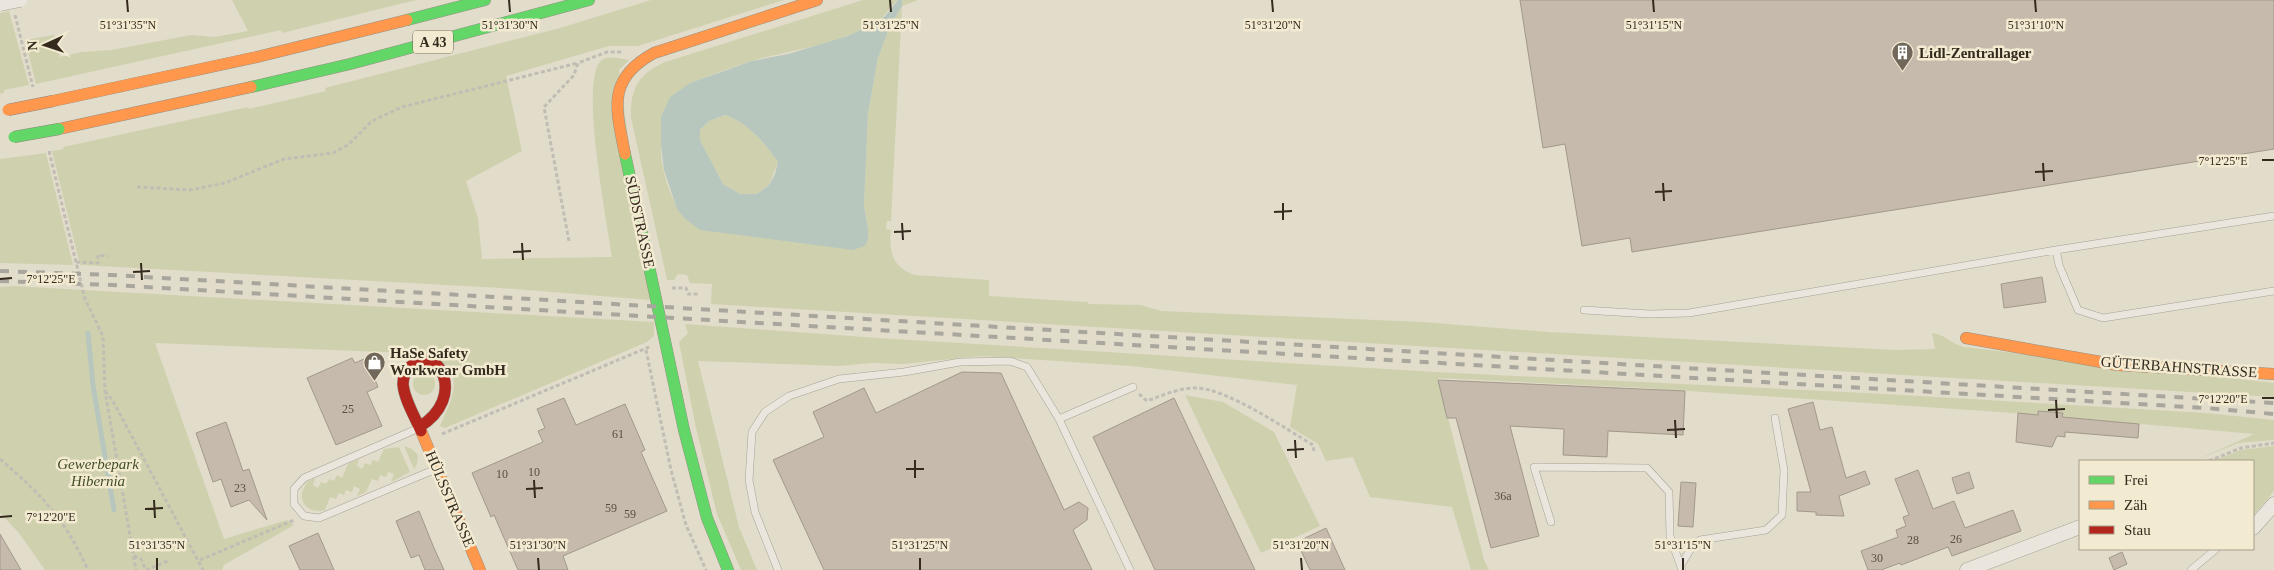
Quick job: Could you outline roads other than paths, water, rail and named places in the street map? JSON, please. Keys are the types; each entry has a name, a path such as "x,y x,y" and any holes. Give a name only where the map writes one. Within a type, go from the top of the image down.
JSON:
{"main road":[{"name":"A 43","path":"4,110 241,61 485,0"},
{"name":"A 43","path":"0,140 261,86 589,0"},
{"name":"SÜDSTRASSE","path":"728,570 707,518 684,430 616,111 618,95 622,82 641,59 654,53 817,0"},
{"name":"GÜTERBAHNSTRASSE","path":"1966,338 2118,365 2274,374"},
{"name":"HÜLSSTRASSE","path":"419,427 437,413 446,390 446,381 442,370 437,365 428,361 420,361 410,366 403,381 405,393 419,427 480,570"}],"street":[{"path":"2254,527 2274,504"},
{"path":"1967,570 2079,527"}],"lane":[{"path":"1584,310 1649,314 1689,313 2056,250 2274,216"},
{"path":"2056,250 2059,265 2078,310 2103,318 2274,291"},
{"path":"778,570 755,512 749,480 752,432 765,412 789,396 839,379 904,372 960,362 1010,362 1027,367 1059,418 1130,570"},
{"path":"1059,418 1133,387"},
{"path":"1682,567 1692,547 1700,540 1766,530 1782,515 1784,470 1775,418"},
{"path":"419,427 304,478 296,485 293,499 296,508 304,516 319,518 437,468"},
{"path":"1551,522 1534,467 1647,468 1668,492 1670,536 1682,567"},
{"path":"2191,570 2215,550"}],"waterway":[{"path":"88,333 93,385 114,510"}],"railway":[{"path":"0,271 111,275 513,298 2274,403"},
{"path":"0,281 112,285 2206,408 2274,414"}],"place":[{"name":"Lidl-Zentrallager","path":"1903,72"},
{"name":"HaSe Safety Workwear GmbH","path":"374,381"}],"park label":[{"name":"Gewerbepark Hibernia","path":"98,472"}]}
